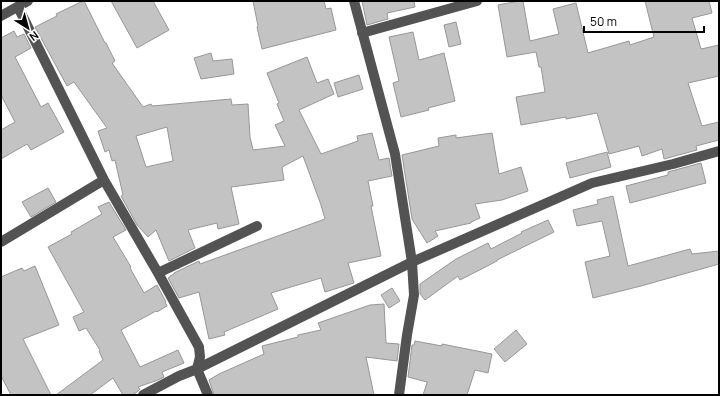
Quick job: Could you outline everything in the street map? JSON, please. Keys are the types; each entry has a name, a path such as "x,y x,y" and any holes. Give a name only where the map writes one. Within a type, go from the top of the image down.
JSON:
{"street":[{"path":"1,16 28,1"},
{"path":"354,1 395,154 412,262 414,295 399,395"},
{"path":"362,33 477,1"},
{"path":"18,7 104,180 199,347 200,357 197,369 208,395"},
{"path":"143,395 412,262 592,183 673,164 719,151"},
{"path":"1,242 104,180"},
{"path":"158,273 257,226"}],"building":[{"path":"84,1 115,61 112,63 143,107 151,104 152,106 231,99 232,105 248,104 250,137 253,150 285,146 275,125 284,121 277,104 279,103 267,73 307,57 317,83 328,79 334,94 299,110 321,154 358,141 357,136 372,133 379,160 389,158 392,176 368,181 373,206 371,206 381,256 348,263 354,283 325,292 321,278 271,293 278,309 224,332 225,335 209,339 199,292 179,298 168,278 174,273 199,261 200,264 325,219 303,156 282,167 284,180 231,187 239,224 218,229 217,223 188,230 195,248 169,261 156,230 148,237 137,225 121,196 123,195 115,160 112,161 109,150 105,152 98,131 107,128 74,82 67,86 35,27 57,16 56,14","holes":["167,127 173,161 146,167 136,136"]},
{"path":"111,1 153,1 169,30 137,48"},
{"path":"253,1 324,1 326,9 331,8 336,30 262,49"},
{"path":"362,1 414,1 415,7 387,13 388,19 367,25"},
{"path":"523,1 530,41 559,34 553,9 576,3 588,53 629,41 630,45 654,37 645,1 709,1 712,13 692,18 701,49 719,45 719,76 688,83 702,126 719,122 719,140 696,146 697,150 664,159 662,149 642,156 639,146 609,154 597,113 521,125 516,97 545,92 541,67 539,67 536,52 507,57 498,5"},
{"path":"456,22 461,44 449,47 444,25"},
{"path":"14,31 17,37 24,34 31,48 15,57 41,107 48,103 64,132 31,150 27,144 1,159 1,130 15,122 1,95 1,38"},
{"path":"413,32 419,60 444,53 455,101 428,108 429,110 401,117 393,83 399,81 389,37"},
{"path":"211,53 213,61 232,59 234,74 201,79 194,58"},
{"path":"359,75 363,89 338,97 334,83"},
{"path":"492,133 499,174 521,167 528,191 502,200 475,204 480,218 471,223 435,231 438,236 427,243 412,219 402,155 439,146 438,138 456,135 456,138"},
{"path":"607,152 611,167 570,178 566,163"},
{"path":"701,163 706,183 630,203 626,186 668,175 668,172"},
{"path":"48,188 56,202 31,217 22,202"},
{"path":"613,196 628,266 690,249 692,254 719,251 719,264 593,298 585,262 610,256 602,221 577,226 573,210 598,204 597,200"},
{"path":"109,202 126,230 113,237 131,267 130,268 144,293 157,285 167,306 121,330 140,367 178,350 184,363 162,372 164,377 138,387 140,389 132,395 123,395 113,378 90,395 56,395 103,360 99,351 100,350 86,328 79,331 73,317 84,312 48,247 72,234 71,232 102,214 98,207"},
{"path":"548,220 554,232 460,280 458,276 425,300 420,294 420,284 456,259 488,243 491,249 522,233 521,232"},
{"path":"35,266 59,325 23,339 51,395 11,395 1,376 1,277 22,268 24,271"},
{"path":"392,288 400,301 389,308 381,295"},
{"path":"384,304 386,343 399,344 397,361 366,357 374,395 214,395 209,380 264,354 262,346 321,330 318,323 370,305"},
{"path":"516,330 527,344 505,362 494,349"},
{"path":"415,341 442,346 442,344 492,354 488,373 475,370 467,395 423,395 427,382 408,377 412,345 414,345"}]}
